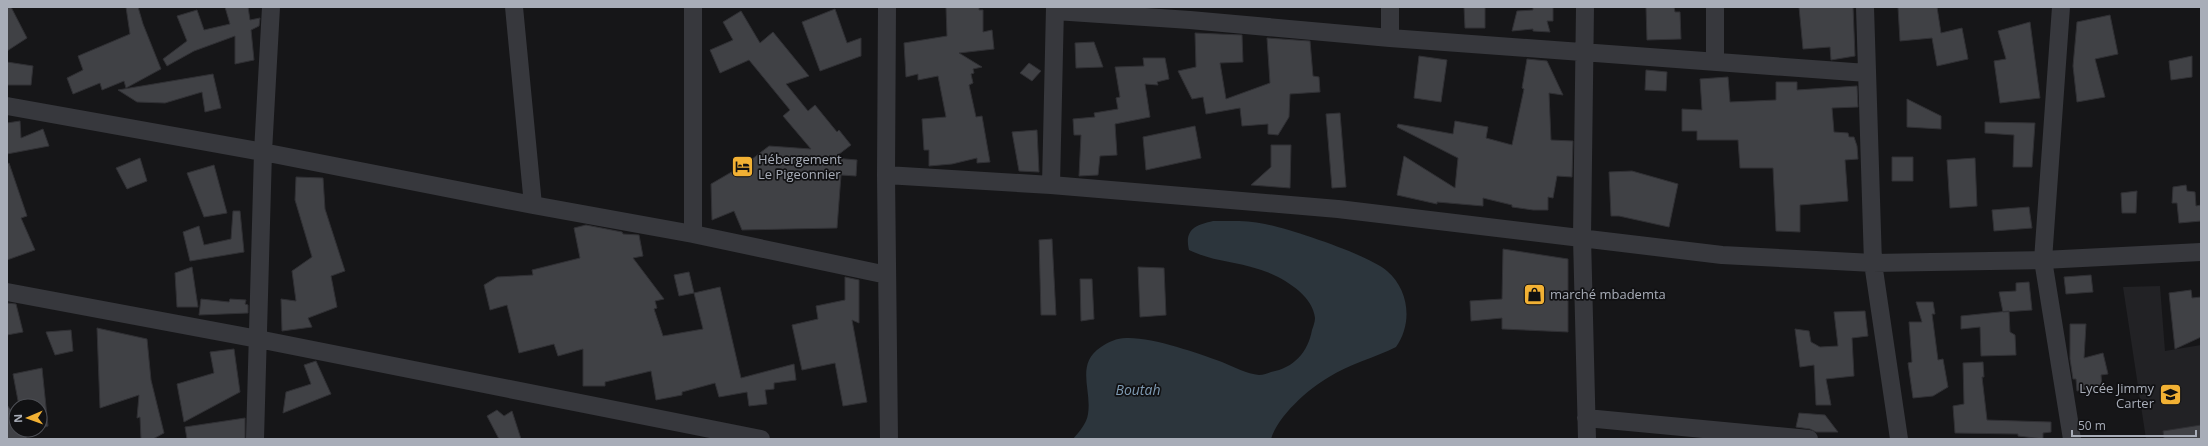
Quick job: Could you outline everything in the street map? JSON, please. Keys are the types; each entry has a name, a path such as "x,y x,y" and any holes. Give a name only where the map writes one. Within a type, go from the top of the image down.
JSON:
{"street":[{"path":"255,439 263,152 271,7"},
{"path":"514,7 533,205"},
{"path":"693,7 693,234"},
{"path":"887,7 886,175 889,439"},
{"path":"1390,7 1390,38"},
{"path":"1584,7 1585,53 1582,237 1587,439"},
{"path":"1715,7 1715,62"},
{"path":"1865,7 1873,263 1899,439"},
{"path":"2061,7 2043,260 2072,439"},
{"path":"1051,184 1055,9 1390,38 1867,73"},
{"path":"7,106 263,152 533,205 693,234 887,275"},
{"path":"886,175 1051,184 1338,209 1582,237 1722,255 1873,263 2043,260 2201,252"},
{"path":"7,292 258,339 761,439"},
{"path":"1586,418 1809,439"}],"shaded area":[{"name":"Lycée Jimmy Carter","path":"2160,286 2165,351 2201,345 2201,439 2146,439 2123,287"}],"water":[{"name":"Boutah","path":"1213,221 1252,222 1292,231 1347,250 1387,271 1400,288 1406,307 1405,328 1396,347 1345,368 1321,382 1303,396 1287,412 1280,421 1271,439 1073,439 1084,424 1088,414 1089,405 1086,378 1089,361 1093,354 1107,343 1123,338 1149,340 1175,346 1222,362 1245,372 1259,375 1287,367 1299,358 1303,352 1310,338 1315,318 1313,309 1302,294 1285,281 1266,272 1249,266 1207,257 1189,250 1188,237 1193,229 1201,224"}],"building":[{"path":"7,7 11,7 27,38 7,51"},
{"path":"126,7 138,7 143,24 161,69 126,88 124,81 102,90 100,83 73,94 67,78 83,70 78,56 130,34"},
{"path":"225,7 248,7 250,20 260,18 259,26 251,30 254,60 235,64 235,36 194,51 167,66 163,59 187,41 177,16 197,10 204,30 230,24"},
{"path":"946,7 979,7 979,10 983,10 983,32 992,30 994,49 959,53 982,67 973,69 974,73 971,74 973,83 969,85 976,117 982,116 990,162 977,163 977,158 952,164 929,166 929,150 924,150 922,119 946,117 938,76 918,80 918,74 906,77 904,43 947,36"},
{"path":"1464,7 1485,7 1485,28 1465,28"},
{"path":"1533,7 1553,7 1553,21 1547,21 1550,32 1533,31 1533,29 1512,31 1517,11 1533,10"},
{"path":"1646,7 1674,7 1675,12 1680,12 1681,39 1647,40"},
{"path":"1799,7 1853,7 1855,56 1831,60 1830,47 1803,49"},
{"path":"1898,7 1937,7 1941,33 1962,28 1968,59 1937,66 1932,38 1900,41"},
{"path":"835,9 847,43 861,38 861,56 820,71 802,22"},
{"path":"741,11 760,43 773,32 809,76 786,84 808,111 815,105 837,132 839,130 851,145 834,158 857,160 856,176 841,175 837,228 742,230 734,211 712,220 711,184 747,163 769,146 811,149 783,116 790,110 749,60 720,73 710,50 733,40 723,22"},
{"path":"2110,15 2118,54 2095,59 2105,97 2077,102 2073,66 2077,22"},
{"path":"2030,22 2040,98 2000,103 1994,61 2006,59 1998,31"},
{"path":"1195,33 1242,35 1243,62 1220,63 1226,99 1270,83 1267,38 1310,41 1313,76 1319,77 1320,92 1290,94 1289,117 1278,135 1268,134 1268,124 1242,126 1240,108 1206,114 1203,97 1192,99 1178,71 1196,67"},
{"path":"1094,42 1103,67 1076,68 1075,43"},
{"path":"1419,56 1447,60 1441,102 1414,98"},
{"path":"2192,56 2192,77 2171,80 2169,61"},
{"path":"1143,58 1165,58 1169,79 1157,82 1158,85 1145,84 1150,117 1115,124 1117,155 1100,156 1098,175 1079,176 1081,135 1074,135 1073,119 1095,117 1094,113 1118,109 1116,98 1120,97 1115,67 1144,66"},
{"path":"1527,59 1547,61 1563,95 1549,93 1551,140 1573,141 1572,177 1557,176 1553,198 1548,197 1548,210 1533,210 1512,207 1512,205 1483,198 1483,206 1437,202 1437,204 1397,195 1404,156 1455,188 1458,158 1397,127 1398,124 1453,134 1455,121 1488,127 1486,138 1512,145 1524,89 1522,88"},
{"path":"7,62 33,66 31,85 7,85"},
{"path":"1029,63 1041,71 1032,81 1020,73"},
{"path":"1646,70 1667,72 1666,91 1645,90"},
{"path":"213,74 221,108 205,112 202,92 165,103 137,102 118,90"},
{"path":"1728,77 1730,102 1776,100 1776,82 1797,82 1797,90 1857,86 1858,107 1832,108 1834,132 1848,133 1849,137 1854,137 1857,146 1858,159 1845,160 1848,201 1800,205 1800,232 1776,231 1773,168 1740,168 1738,140 1697,140 1697,131 1682,131 1682,109 1702,110 1700,79"},
{"path":"1907,99 1941,116 1941,129 1907,127"},
{"path":"1340,113 1346,187 1332,188 1326,114"},
{"path":"20,121 21,138 43,129 49,146 7,154 7,123"},
{"path":"1985,122 2035,123 2032,167 2013,167 2014,135 1985,133"},
{"path":"1195,126 1201,158 1146,170 1143,137"},
{"path":"1037,130 1039,172 1019,171 1012,132"},
{"path":"1271,145 1291,145 1290,188 1251,185 1271,167"},
{"path":"1892,157 1913,157 1913,181 1892,181"},
{"path":"140,158 147,181 127,189 116,168"},
{"path":"1975,158 1977,206 1950,208 1947,160"},
{"path":"9,163 27,216 21,218 35,250 7,260 7,164"},
{"path":"214,165 227,213 204,217 187,173"},
{"path":"1632,171 1678,184 1669,227 1619,216 1611,216 1609,172"},
{"path":"296,177 323,178 325,209 345,271 331,276 337,307 308,318 312,327 282,331 281,299 296,301 292,271 312,257 295,200"},
{"path":"2186,185 2187,191 2195,192 2196,206 2201,205 2201,221 2179,223 2177,203 2172,203 2173,187"},
{"path":"2137,191 2136,213 2122,213 2121,193"},
{"path":"2029,207 2032,228 1994,231 1992,210"},
{"path":"233,211 240,211 244,252 190,261 183,232 199,226 204,245 231,239"},
{"path":"586,225 622,232 623,234 639,235 643,256 633,258 664,299 655,301 657,308 654,309 663,336 703,329 694,293 720,287 741,378 794,364 796,380 774,383 774,389 765,390 767,404 749,406 747,392 719,397 715,383 682,392 682,395 656,400 651,371 605,382 605,386 583,386 583,349 558,356 554,344 519,353 507,305 490,310 484,285 497,277 533,275 532,270 580,258 574,228"},
{"path":"1052,239 1056,315 1041,315 1039,240"},
{"name":"marché mbademta","path":"1503,249 1568,259 1568,332 1502,329 1502,318 1471,321 1470,301 1502,299"},
{"path":"192,267 198,307 177,307 175,273"},
{"path":"1138,267 1164,268 1166,315 1140,317"},
{"path":"689,272 694,293 679,296 674,275"},
{"path":"2091,275 2093,292 2066,294 2064,277"},
{"path":"845,277 859,280 859,323 852,320 867,402 843,406 835,363 802,370 792,325 818,319 816,306 845,300"},
{"path":"1080,279 1092,279 1094,319 1081,321"},
{"path":"2029,282 2032,310 2003,312 1999,292 2016,291 2016,283"},
{"path":"2191,290 2192,298 2201,297 2201,337 2175,349 2169,293"},
{"path":"201,299 229,302 230,299 246,300 245,304 248,305 248,313 199,315"},
{"path":"1916,302 1933,302 1935,314 1932,314 1938,360 1943,359 1948,387 1933,396 1913,398 1908,363 1912,362 1909,322 1922,322"},
{"path":"7,303 16,304 23,332 7,335"},
{"path":"1865,311 1868,336 1852,338 1854,376 1826,379 1831,405 1816,405 1814,365 1800,367 1795,329 1809,331 1811,342 1820,347 1838,346 1834,312"},
{"path":"2009,311 2010,332 2015,335 2016,355 1981,356 1980,327 1961,329 1961,316"},
{"path":"2070,324 2086,324 2084,358 2103,353 2108,374 2101,375 2102,386 2077,391 2076,379 2073,379 2070,359"},
{"path":"97,328 147,339 151,380 164,433 153,439 141,439 140,417 137,418 139,395 100,408"},
{"path":"71,330 73,351 55,355 46,332"},
{"path":"234,349 240,392 184,422 177,384 214,373 210,352"},
{"path":"316,361 331,394 283,413 286,392 311,384 304,365"},
{"path":"1983,362 1984,377 1982,377 1987,420 2051,422 2051,432 2043,433 2043,439 2018,436 2018,434 1955,433 1953,406 1964,404 1963,363"},
{"path":"42,368 45,398 18,398 13,374"},
{"path":"7,405 8,438 27,439 7,439"},
{"path":"497,410 504,416 512,411 521,439 499,439 487,416"},
{"path":"1799,413 1825,415 1838,432 1816,432 1810,429 1796,427"},
{"path":"245,418 245,439 187,439 185,427"},
{"path":"2201,425 2201,439 2164,439 2163,431"}],"place":[{"name":"Hébergement Le Pigeonnier","path":"743,166"},
{"name":"marché mbademta","path":"1535,294"},
{"name":"Lycée Jimmy Carter","path":"2170,395"}]}
